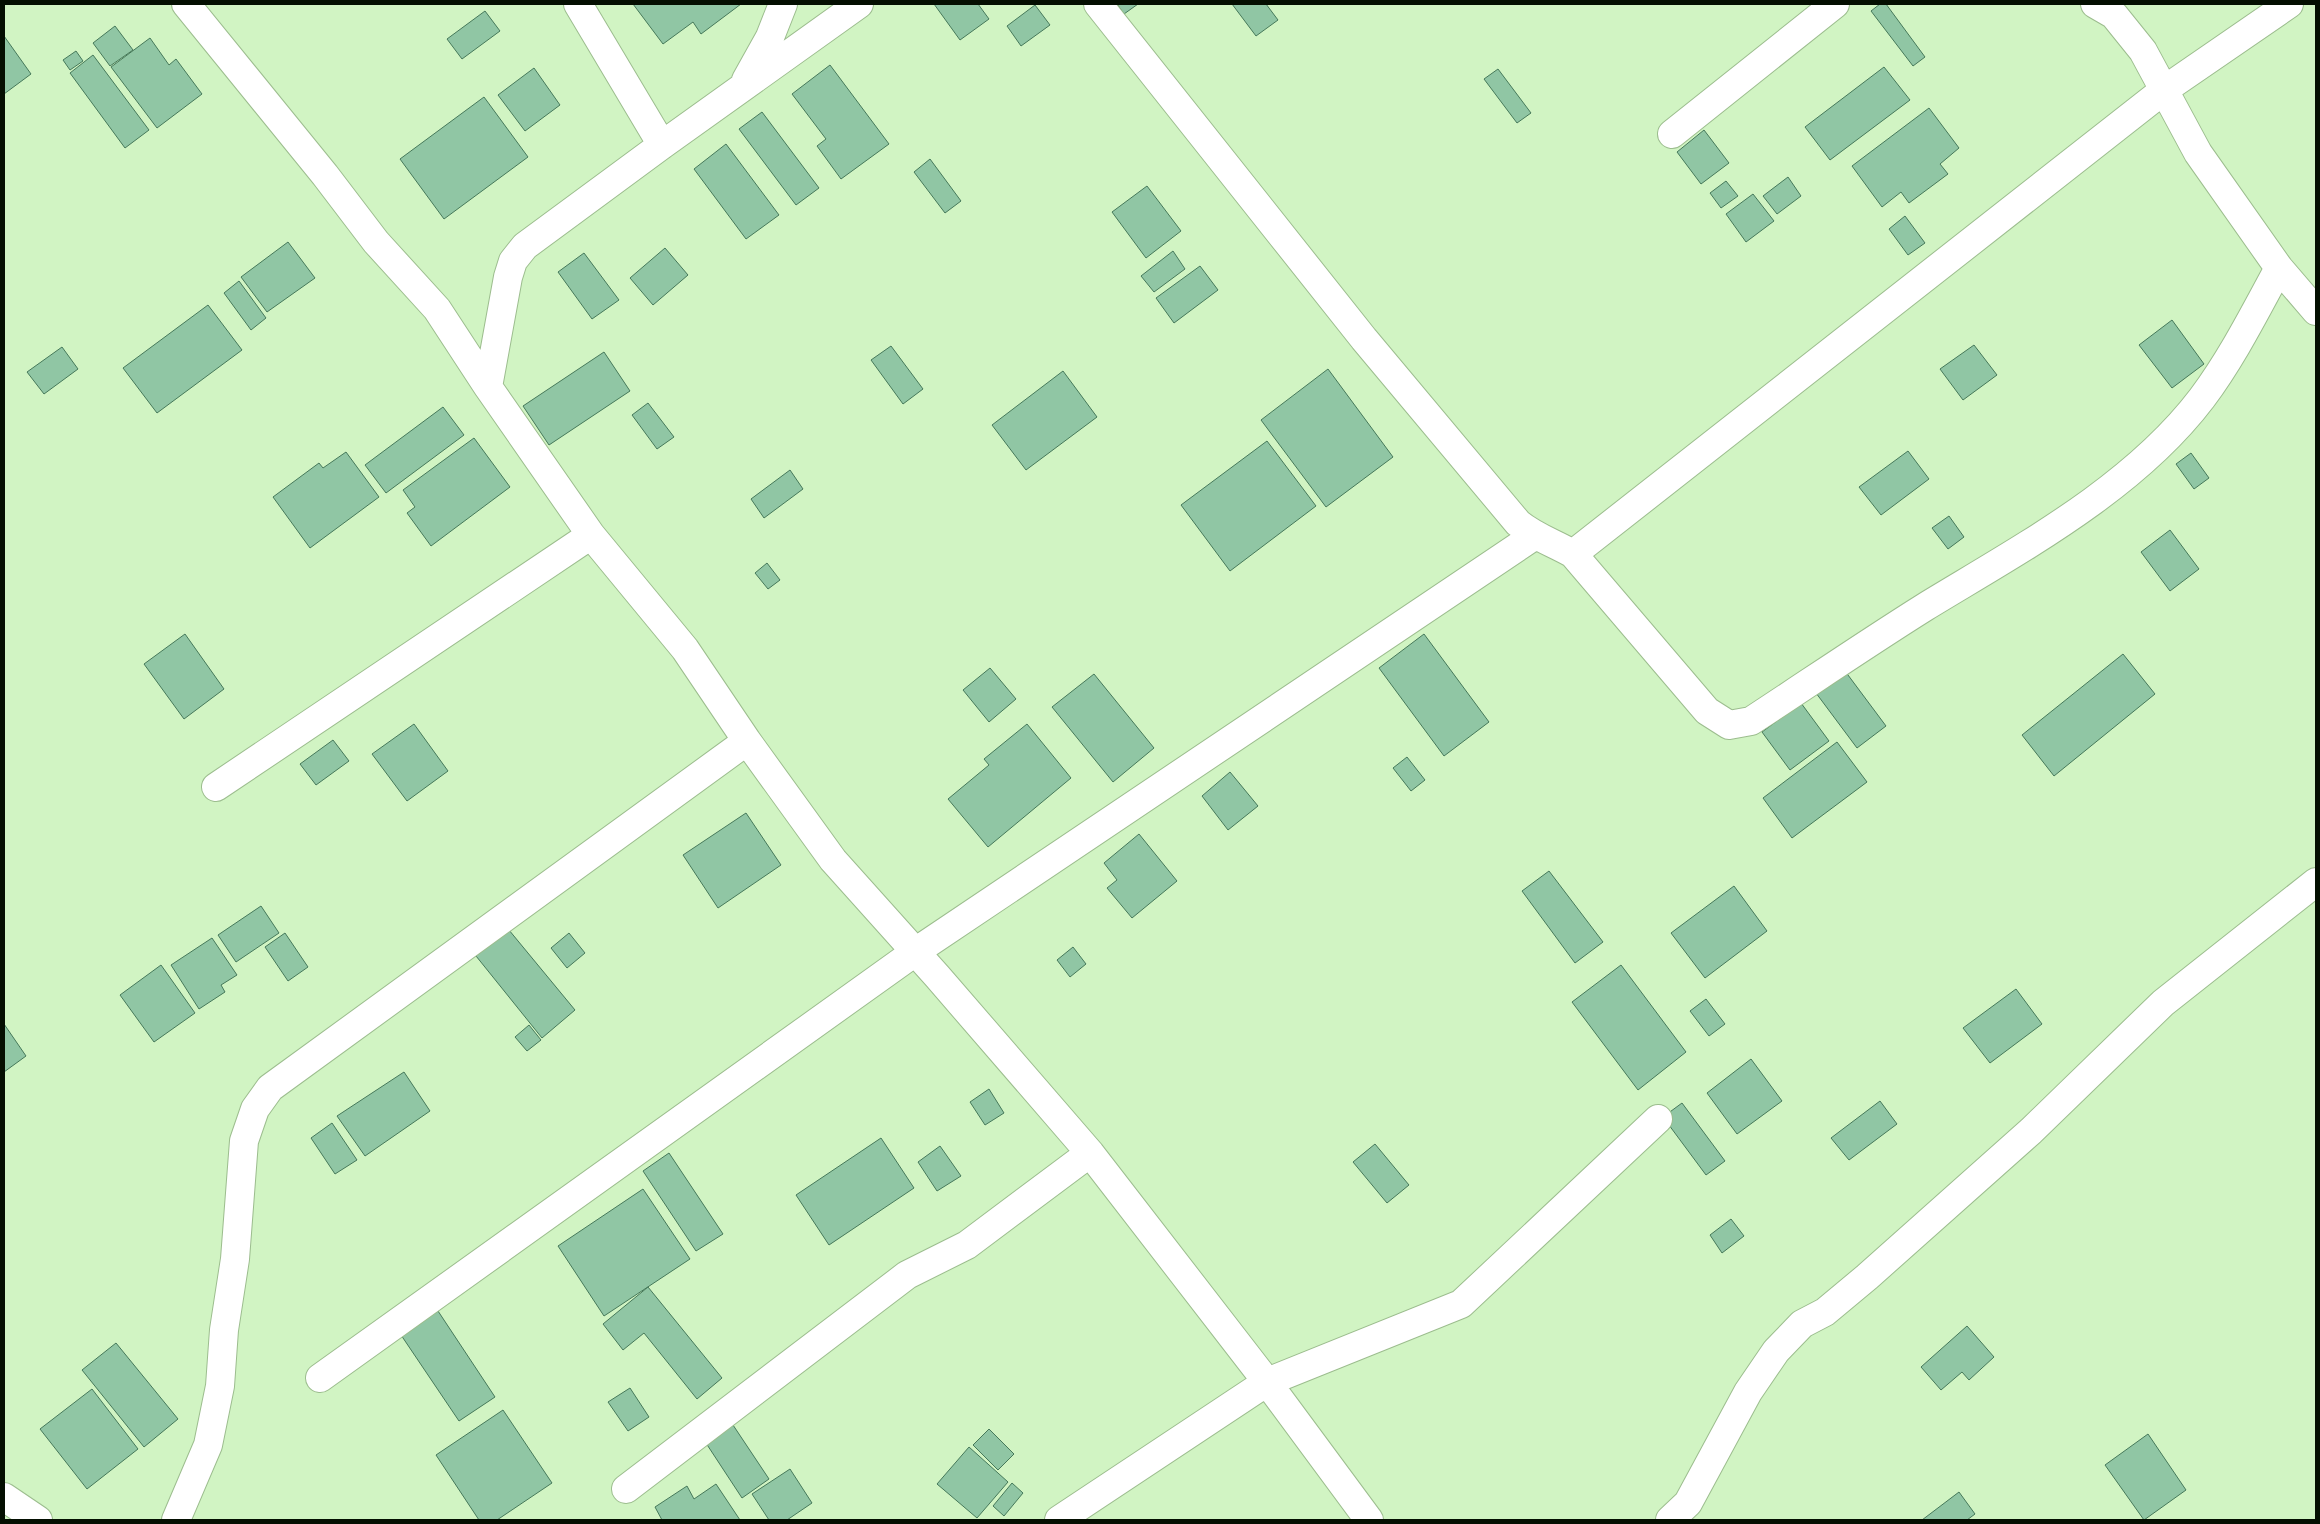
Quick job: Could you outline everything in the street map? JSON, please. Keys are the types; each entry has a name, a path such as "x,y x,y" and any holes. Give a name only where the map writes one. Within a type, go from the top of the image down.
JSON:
{"street":[{"path":"186,4 325,175 376,242 437,309 488,387 591,535 685,649 747,741 834,860 1090,1153 1267,1382 1369,1520"},
{"path":"578,4 662,144"},
{"path":"743,86 770,37 783,4"},
{"path":"488,387 508,277 513,261 525,246 662,144 859,4"},
{"path":"1098,4 1364,339 1518,523 1534,536 1553,542 1573,554 1706,711 1729,725 1750,721 1908,618 2076,515 2156,449 2201,399 2233,352 2279,268"},
{"path":"1672,134 1835,4"},
{"path":"2095,4 2114,15 2143,50 2198,153 2279,268 2316,311"},
{"path":"1573,554 2164,90 2289,4"},
{"path":"216,786 591,535"},
{"path":"320,1378 915,952 1534,536"},
{"path":"176,1520 208,1445 220,1386 224,1330 236,1259 244,1141 255,1109 270,1088 747,741"},
{"path":"1680,1515 1748,1392 1776,1351 1802,1324 1825,1312 1867,1277 1994,1164 2082,1083 2162,1003 2316,882"},
{"path":"1059,1520 1267,1382 1461,1304 1658,1118"},
{"path":"626,1489 907,1275 967,1244 1090,1153"},
{"path":"4,1497 38,1520"}],"building":[{"path":"633,4 741,4 701,34 693,22 663,44"},
{"path":"934,4 978,4 989,19 960,40"},
{"path":"1117,4 1138,4 1124,14"},
{"path":"1232,4 1266,4 1278,20 1256,36"},
{"path":"1880,4 1886,4 1925,57 1913,66 1871,11"},
{"path":"1035,5 1050,25 1021,46 1007,26"},
{"path":"485,11 500,31 462,59 447,39"},
{"path":"115,26 133,50 110,66 93,43"},
{"path":"4,36 31,74 4,94"},
{"path":"150,38 169,65 176,59 202,94 157,128 111,67"},
{"path":"76,51 83,61 70,70 63,60"},
{"path":"93,55 149,130 125,148 70,73"},
{"path":"830,65 889,144 841,179 817,146 826,139 792,94"},
{"path":"1884,67 1910,100 1830,160 1805,127"},
{"path":"534,68 560,105 525,131 498,95"},
{"path":"1498,69 1531,113 1517,123 1484,79"},
{"path":"484,97 528,157 444,219 400,159"},
{"path":"1929,108 1959,148 1940,164 1948,174 1909,203 1901,192 1882,207 1852,166"},
{"path":"762,112 819,188 796,205 739,129"},
{"path":"1704,130 1729,163 1701,184 1677,152"},
{"path":"726,144 779,215 746,239 694,169"},
{"path":"930,159 961,201 945,213 914,172"},
{"path":"1788,177 1801,196 1777,214 1763,196"},
{"path":"1726,181 1738,196 1721,208 1710,193"},
{"path":"1147,186 1181,231 1146,258 1112,212"},
{"path":"1753,194 1774,221 1746,242 1726,214"},
{"path":"1905,216 1925,243 1908,255 1889,229"},
{"path":"288,242 315,278 267,312 241,277"},
{"path":"665,248 688,275 653,305 630,278"},
{"path":"1173,251 1185,269 1154,292 1141,276"},
{"path":"584,253 619,300 592,319 558,272"},
{"path":"1200,266 1218,290 1174,323 1156,298"},
{"path":"239,281 266,318 251,330 224,293"},
{"path":"208,305 242,350 157,413 123,368"},
{"path":"2172,320 2204,364 2172,388 2139,345"},
{"path":"1974,345 1997,375 1963,400 1940,369"},
{"path":"891,346 923,389 903,404 871,360"},
{"path":"62,347 78,369 44,394 27,372"},
{"path":"604,352 630,391 549,445 523,406"},
{"path":"1328,369 1393,457 1326,507 1261,420"},
{"path":"1063,371 1097,417 1026,470 992,425"},
{"path":"648,403 674,437 657,449 632,415"},
{"path":"443,407 464,435 386,493 365,465"},
{"path":"474,438 510,487 431,546 407,513 415,507 403,490"},
{"path":"1267,441 1316,506 1230,571 1181,505"},
{"path":"1908,451 1929,479 1881,515 1859,487"},
{"path":"346,452 379,497 310,548 273,497 319,463 323,468"},
{"path":"2191,453 2209,478 2194,489 2176,464"},
{"path":"790,470 803,489 764,518 751,499"},
{"path":"1949,516 1964,537 1948,549 1932,528"},
{"path":"2170,530 2199,569 2170,591 2141,552"},
{"path":"767,563 780,580 768,589 755,573"},
{"path":"185,634 224,689 184,719 144,664"},
{"path":"1424,634 1489,722 1444,756 1379,668"},
{"path":"2123,654 2155,694 2054,776 2022,735"},
{"path":"990,668 1016,699 989,722 963,690"},
{"path":"1845,671 1886,726 1857,748 1816,693"},
{"path":"1094,674 1154,748 1113,782 1052,707"},
{"path":"1801,703 1829,741 1790,770 1762,732"},
{"path":"414,724 448,771 407,801 372,754"},
{"path":"1027,724 1071,778 988,847 948,799 989,765 984,759"},
{"path":"333,740 349,761 316,785 300,764"},
{"path":"1837,742 1867,782 1792,838 1763,798"},
{"path":"1407,757 1425,780 1411,791 1393,768"},
{"path":"1230,772 1258,806 1228,830 1202,796"},
{"path":"746,813 781,865 718,908 683,855"},
{"path":"1139,834 1177,881 1132,918 1107,888 1117,880 1104,863"},
{"path":"1549,871 1603,942 1575,963 1522,891"},
{"path":"1734,886 1767,931 1705,978 1671,933"},
{"path":"261,906 279,933 236,962 218,935"},
{"path":"504,924 575,1010 542,1038 472,951"},
{"path":"285,933 308,967 288,981 265,947"},
{"path":"569,933 585,953 567,968 551,948"},
{"path":"212,938 237,975 221,985 225,992 199,1009 171,965"},
{"path":"1073,947 1086,964 1070,977 1057,960"},
{"path":"161,965 195,1013 154,1042 120,995"},
{"path":"1621,965 1686,1052 1638,1090 1572,1002"},
{"path":"2016,989 2042,1024 1990,1063 1963,1028"},
{"path":"1706,999 1725,1024 1709,1036 1690,1011"},
{"path":"4,1024 26,1056 4,1072"},
{"path":"529,1025 541,1040 527,1051 515,1037"},
{"path":"1751,1059 1782,1101 1737,1134 1707,1093"},
{"path":"404,1072 430,1111 365,1156 337,1116"},
{"path":"989,1089 1004,1113 985,1125 970,1102"},
{"path":"1880,1101 1897,1124 1849,1160 1831,1138"},
{"path":"1682,1103 1725,1161 1706,1175 1663,1117"},
{"path":"332,1123 357,1160 335,1174 311,1138"},
{"path":"881,1138 914,1188 829,1245 796,1195"},
{"path":"1375,1144 1409,1185 1387,1203 1353,1162"},
{"path":"940,1146 961,1176 937,1191 918,1162"},
{"path":"669,1153 723,1234 696,1251 643,1171"},
{"path":"643,1189 690,1259 604,1316 558,1246"},
{"path":"1731,1219 1744,1236 1722,1253 1710,1235"},
{"path":"648,1287 722,1378 697,1399 644,1333 623,1350 603,1324"},
{"path":"438,1311 495,1397 459,1421 401,1335"},
{"path":"1967,1326 1994,1357 1969,1380 1962,1372 1941,1390 1921,1367"},
{"path":"116,1343 178,1419 144,1447 82,1370"},
{"path":"630,1388 649,1417 628,1431 608,1402"},
{"path":"92,1389 138,1449 87,1489 40,1429"},
{"path":"503,1410 552,1483 497,1520 479,1520 436,1455"},
{"path":"729,1419 769,1479 742,1498 702,1437"},
{"path":"989,1429 1014,1454 998,1470 973,1445"},
{"path":"2148,1434 2186,1490 2144,1520 2105,1465"},
{"path":"969,1447 1008,1482 977,1518 937,1484"},
{"path":"790,1469 812,1503 787,1520 769,1520 752,1494"},
{"path":"1012,1483 1023,1493 1004,1516 993,1506"},
{"path":"716,1484 740,1520 662,1520 655,1507 687,1486 694,1499"},
{"path":"1959,1492 1975,1514 1967,1520 1922,1520"}]}
